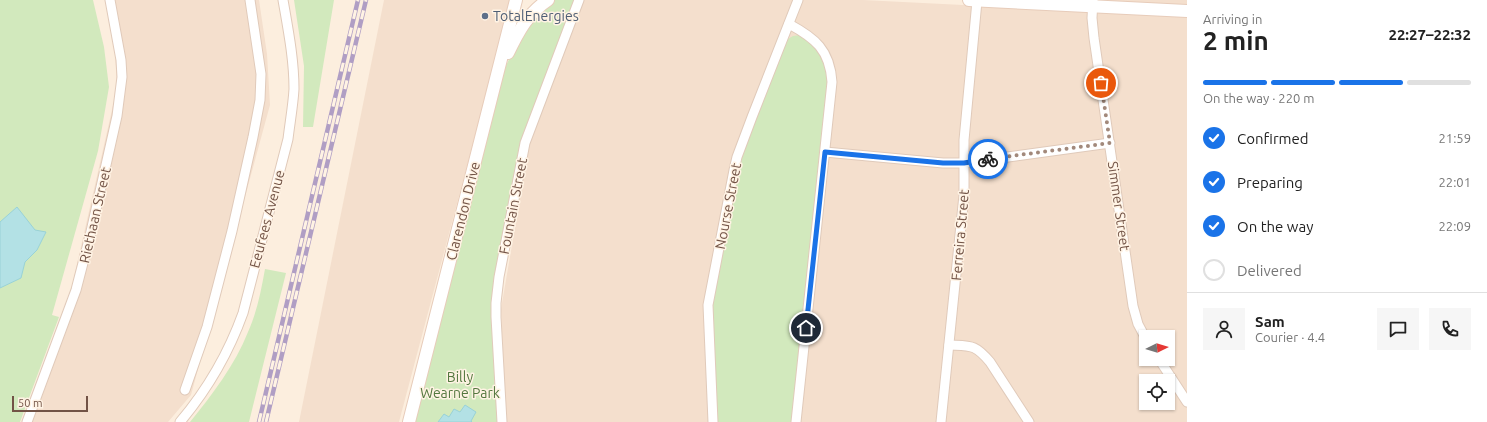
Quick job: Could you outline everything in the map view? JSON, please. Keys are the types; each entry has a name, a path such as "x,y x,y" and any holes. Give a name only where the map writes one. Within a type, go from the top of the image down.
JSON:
{"main road":[{"name":"Clarendon Drive","path":"409,422 516,0"},
{"path":"496,80 523,24 528,17 548,0"},
{"path":"973,0 1092,3 1187,11"}],"street":[{"name":"Riethaan Street","path":"27,422 76,290 90,236 117,116 122,77 110,0"},
{"path":"185,390 207,327 233,224 260,100 261,74 250,0"},
{"name":"Eeufees Avenue","path":"180,422 208,383 232,342 237,329 243,313 288,139 292,112 294,77 290,38 283,0"},
{"name":"Fountain Street","path":"502,422 496,317 499,277 525,143 578,0"},
{"name":"Nourse Street","path":"713,422 708,306 710,291 737,157 798,0"},
{"name":"Ferreira Street","path":"941,422 964,195 965,129 973,0"},
{"name":"Simmer Street","path":"1092,3 1094,38 1133,306 1141,330"},
{"path":"789,24 811,37 826,54 830,64 832,82 796,422"},
{"path":"825,152 943,163 964,163 1110,143"},
{"path":"949,345 968,346 976,348 983,353 1029,422"},
{"path":"1164,366 1187,402"}],"shaded area":[{"path":"106,0 259,0 267,54 270,105 191,395 168,422 28,422 70,295 117,88 115,53"},
{"path":"384,0 511,0 399,422 299,422"},
{"path":"583,0 863,0 1187,16 1187,422 506,422 501,309 529,146"},
{"path":"1092,0 1187,0 1187,5"}],"green space":[{"path":"0,0 93,0 104,47 109,87 98,151 52,315 59,317 20,422 0,422"},
{"path":"294,0 334,0 313,127 303,127 304,66"},
{"name":"Billy Wearne Park","path":"554,0 575,0 521,143 501,251 499,422 414,422 503,72 525,26"},
{"path":"800,35 813,44 826,62 828,83 793,422 717,422 711,307 740,162 786,40 793,36"},
{"path":"265,269 286,273 249,422 190,422 230,368 243,344 256,309"}],"water":[{"path":"17,207 35,230 46,232 37,250 25,262 21,278 0,288 0,222"},
{"path":"465,405 476,412 471,421 472,422 438,422 444,414 449,417 454,409 460,412"}],"railway":[{"path":"259,422 358,0"},
{"path":"266,422 366,0"}],"way so far":[{"path":"988,159 1110,143 1101,83"}],"place":[{"name":"TotalEnergies","path":"485,16"}],"route":[{"path":"806,328 825,152 943,163 964,163 988,159"}]}
